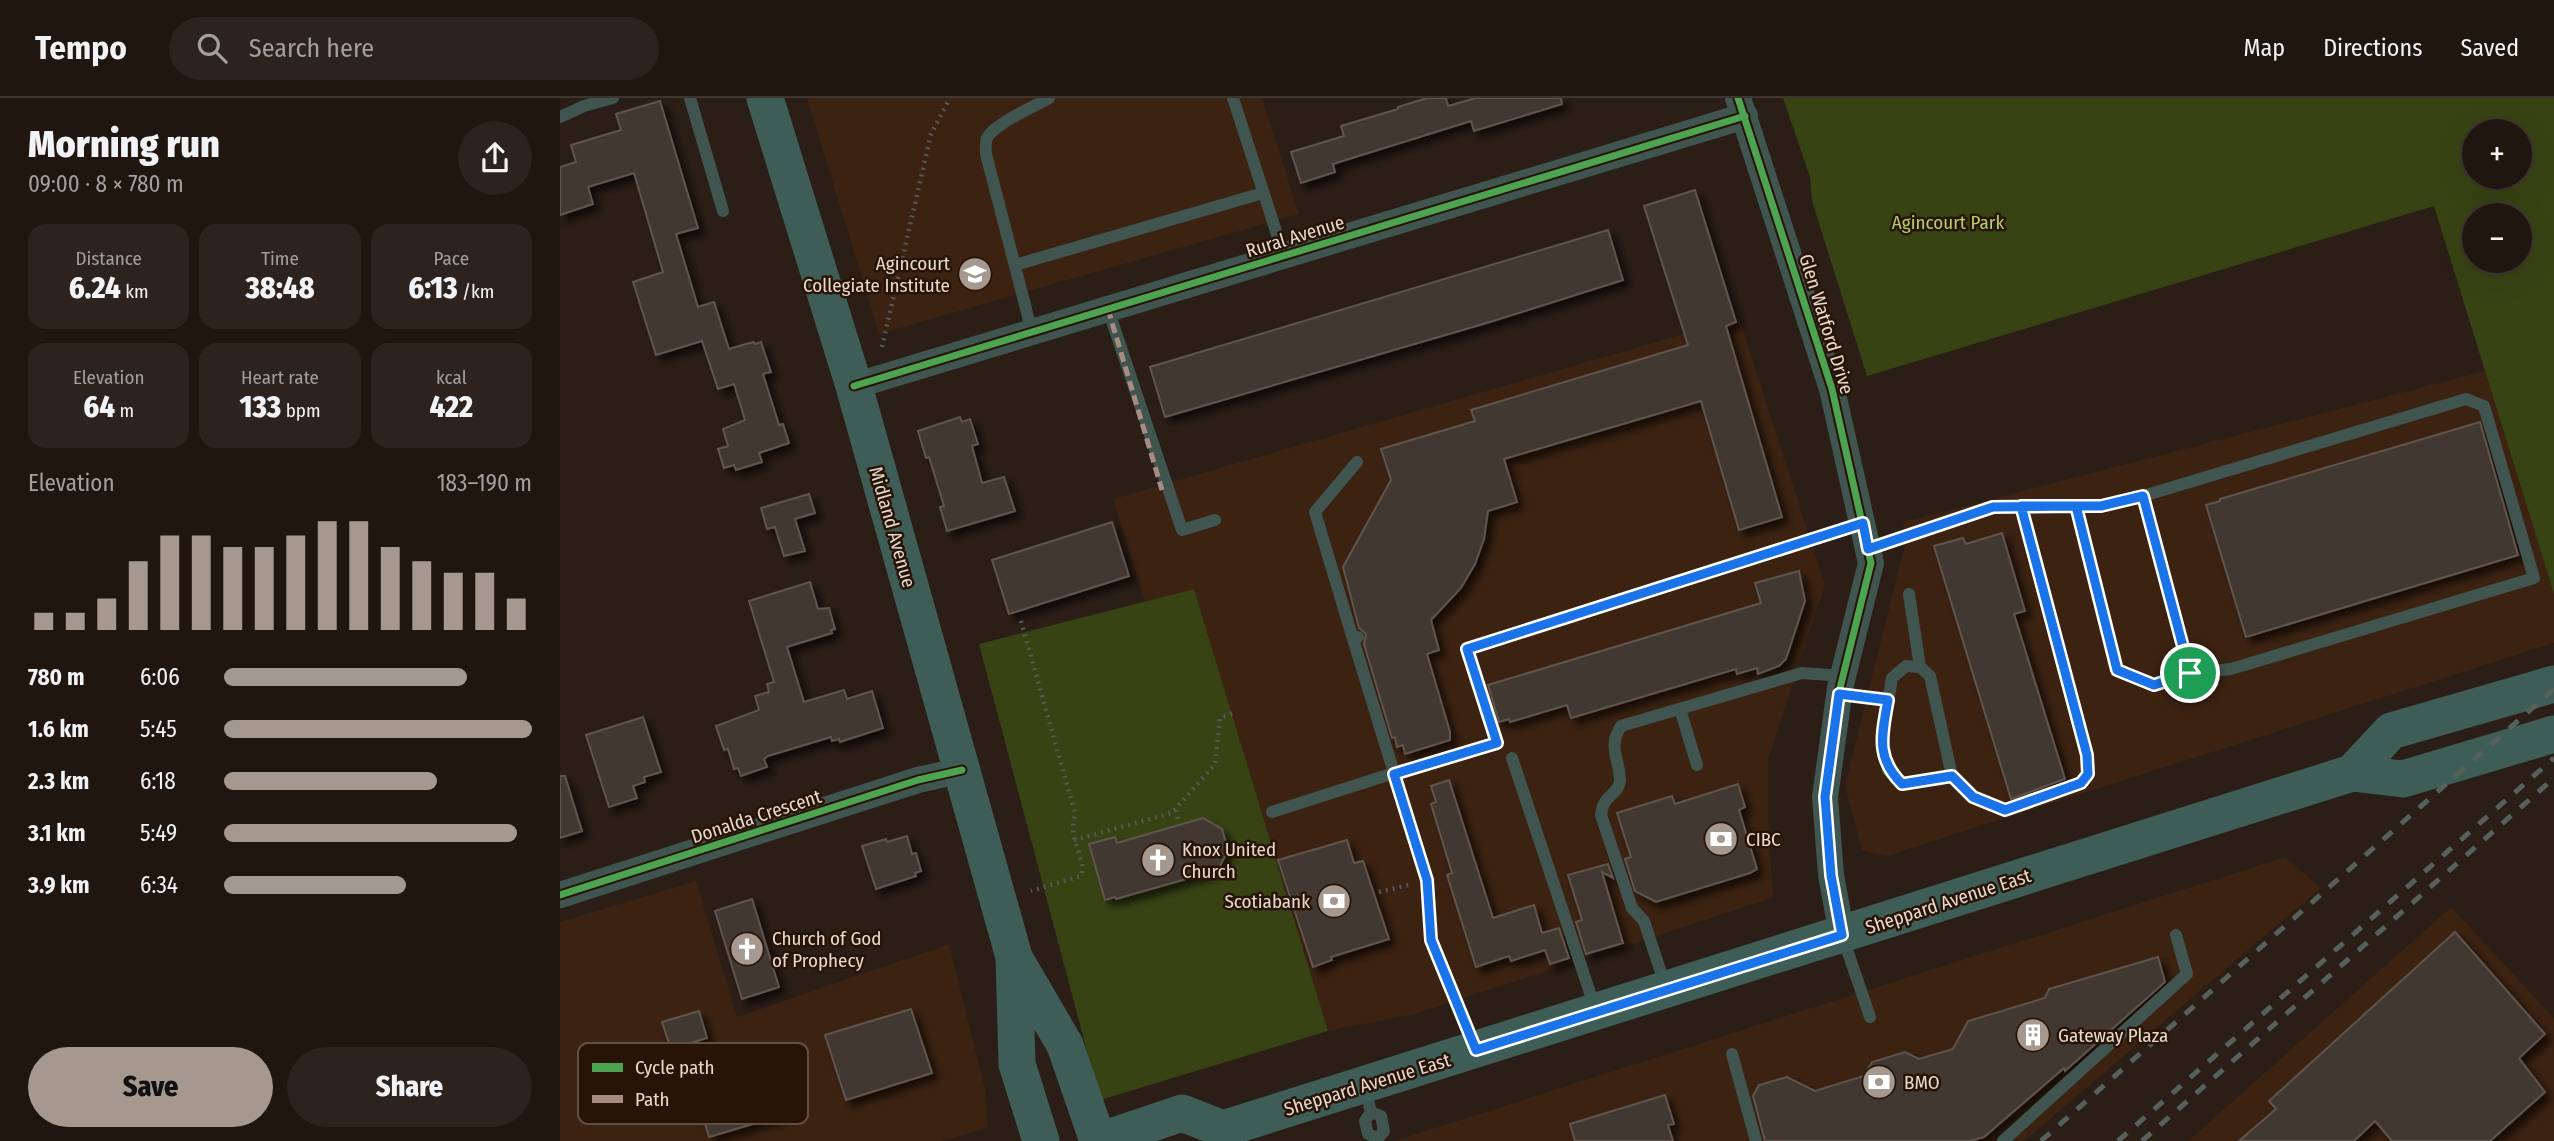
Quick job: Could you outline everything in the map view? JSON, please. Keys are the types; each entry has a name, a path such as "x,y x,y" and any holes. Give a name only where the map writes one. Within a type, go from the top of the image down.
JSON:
{"main road":[{"name":"Midland Avenue","path":"765,98 854,386 1014,957 1017,1064 1041,1141"},
{"name":"Sheppard Avenue East","path":"2352,773 2392,731 2554,684"},
{"name":"Sheppard Avenue East","path":"1098,1141 1182,1113 1219,1135 1367,1098 1476,1050 2352,773 2403,779 2554,734"},
{"name":"Midland Avenue","path":"1014,957 1065,1045 1098,1141"}],"street":[{"name":"Rural Avenue","path":"854,386 1284,256 1741,107"},
{"name":"Glen Watford Drive","path":"1741,107 1832,389 1871,563 1841,685 1825,797 1831,875 1842,935"},
{"name":"Donalda Crescent","path":"560,895 918,780 962,770"}],"lane":[{"path":"560,117 573,109 613,98"},
{"path":"690,98 723,211"},
{"path":"1032,332 986,154 986,143 988,135 997,127 1049,98"},
{"path":"1233,98 1284,256"},
{"path":"1016,265 1263,193"},
{"path":"1108,309 1182,530 1215,520"},
{"path":"1868,549 1993,507 2021,506 2076,506 2101,506 2143,496 2466,399 2484,406 2534,578 2231,669 2190,673 2154,685 2117,670 2076,506"},
{"path":"1357,462 1315,512 1356,638 1427,880 1431,940 1476,1050"},
{"path":"2143,496 2190,673"},
{"path":"1952,776 1902,784 1888,770 1882,740 1888,700 1892,678 1906,666 1920,667 1930,676 1952,776 1973,797 2005,810 2081,783 2088,774 2087,755 2021,506"},
{"path":"1272,812 1497,743 1467,649 1863,523"},
{"path":"1909,594 1920,667"},
{"path":"1666,990 1644,921 1632,908 1601,815 1604,802 1615,793 1620,783 1613,744 1621,726 1802,673 1888,700"},
{"path":"1680,709 1697,765"},
{"path":"1512,758 1596,1012"},
{"path":"1842,935 1870,1017"},
{"path":"2003,1141 2187,974 2176,935"},
{"path":"1732,1054 1756,1141"},
{"path":"1367,1098 1381,1116 1384,1131 1378,1139"}],"path":[{"path":"882,347 931,134 950,98"},
{"path":"1021,621 1075,813 1074,840 1084,867 1081,876 1031,891"},
{"path":"1074,840 1172,813 1215,764 1220,719 1236,712"},
{"path":"1175,809 1178,820"},
{"path":"1378,892 1427,880"}],"shaded area":[{"name":"Agincourt Collegiate Institute","path":"807,98 1262,98 1299,214 879,334"},
{"path":"1739,318 1825,585 1768,760 1768,820 1773,898 1415,1014 1328,1031 1194,589 1145,601 1113,499"},
{"path":"2485,371 2554,594 2554,643 1887,856 1862,850 1845,786 1904,548 1903,522"},
{"path":"2285,857 2321,888 2024,1141 1394,1141"},
{"path":"696,881 737,1017 949,944 985,1089 988,1128 942,1141 560,1141 560,922"},
{"path":"2451,907 2554,1018 2554,1141 2188,1141"}],"green space":[{"name":"Agincourt Park","path":"1783,98 2554,98 2554,594 2434,206 1867,376 1812,201 1810,177"},
{"path":"1194,589 1328,1031 1100,1100 979,644"}],"building":[{"path":"1427,98 1446,98 1448,106 1476,98 1561,98 1562,104 1474,131 1471,121 1333,164 1335,172 1301,183 1291,152 1344,136 1341,126"},
{"path":"660,101 698,228 676,234 698,307 714,302 729,349 761,342 771,372 763,374 779,425 783,424 789,443 759,453 762,462 736,470 734,465 724,468 718,449 728,446 723,429 745,420 734,384 718,389 702,341 656,355 633,282 663,272 634,173 588,187 593,204 560,215 560,167 576,162 571,145 621,130 616,114"},
{"path":"1695,190 1736,322 1726,326 1782,517 1739,530 1701,401 1504,459 1517,502 1488,511 1484,539 1475,564 1461,588 1431,620 1439,650 1427,654 1450,740 1405,754 1403,745 1397,747 1395,737 1392,738 1364,644 1366,634 1359,628 1343,567 1391,480 1381,449 1475,421 1471,410 1688,345 1644,206"},
{"path":"1608,230 1623,280 1490,322 1165,417 1150,367"},
{"path":"960,417 962,422 970,419 978,444 972,446 982,483 1004,477 1015,511 947,531 940,507 944,506 918,431"},
{"path":"2480,422 2518,555 2246,637 2206,505"},
{"path":"809,494 815,513 795,519 805,551 784,556 775,527 767,529 761,508"},
{"path":"1112,522 1129,576 1009,614 992,560"},
{"path":"2002,533 2025,611 2014,614 2065,779 2011,799 1934,546 1963,538 1966,544"},
{"path":"1799,571 1805,601 1786,659 1779,666 1758,674 1757,668 1737,674 1736,669 1571,718 1567,705 1510,722 1509,719 1499,722 1488,685 1761,603 1755,583"},
{"path":"810,582 818,609 829,608 835,629 831,630 832,633 787,647 804,702 844,690 847,699 872,691 883,728 840,742 839,739 832,741 831,737 768,756 764,759 767,767 741,776 738,768 734,769 728,749 724,750 716,726 759,710 755,696 769,692 767,684 774,682 749,601"},
{"path":"643,717 661,772 644,777 645,782 633,786 637,798 609,807 586,735"},
{"path":"560,776 565,776 582,831 560,838"},
{"path":"1449,780 1493,918 1534,905 1542,933 1559,928 1569,958 1550,964 1545,950 1511,961 1509,956 1476,967 1447,875 1452,873 1431,804 1436,802 1431,786"},
{"path":"1738,784 1745,807 1739,810 1757,869 1656,902 1635,891 1625,859 1631,857 1617,813 1672,796 1675,804"},
{"name":"Knox United Church","path":"1203,818 1222,829 1228,850 1218,870 1105,900 1089,844 1115,837 1117,843"},
{"path":"907,836 921,871 915,873 916,876 876,889 862,846"},
{"name":"Scotiabank","path":"1347,840 1354,863 1363,861 1389,939 1331,957 1332,960 1313,967 1278,860"},
{"path":"1608,864 1613,878 1602,872 1623,943 1586,954 1576,922 1582,920 1568,875"},
{"name":"Church of God of Prophecy","path":"752,899 779,987 742,999 715,911"},
{"path":"2455,932 2545,1034 2519,1058 2545,1092 2490,1141 2392,1141 2375,1121 2354,1141 2239,1141 2276,1109 2269,1101"},
{"name":"Gateway Plaza","path":"2158,957 2165,982 2065,1071 2064,1068 1984,1137 1970,1141 1765,1141 1753,1096 1759,1085 1787,1077 1815,1091 1864,1076 1872,1062 1905,1052 1919,1059 1953,1049 1968,1021 2045,998 2049,989"},
{"path":"911,1009 932,1073 846,1100 825,1035"},
{"path":"699,1011 707,1038 691,1043 669,1043 662,1022"},
{"path":"1665,1095 1674,1124 1668,1125 1673,1141 1575,1141 1570,1124"},
{"path":"705,1124 753,1124 709,1137"}],"railway":[{"path":"2041,1141 2554,689"},
{"path":"2118,1141 2554,758"},
{"path":"2142,1141 2554,778"}],"marked path":[{"path":"1108,309 1162,490"}],"cycle path":[{"path":"1738,98 1832,389 1871,563 1840,688 1825,797 1831,875 1842,935"},
{"path":"854,386 1745,116"},
{"path":"560,895 918,780 962,770"}],"place":[{"name":"Agincourt Collegiate Institute","path":"975,274"},
{"name":"CIBC","path":"1721,839"},
{"name":"Knox United Church","path":"1158,860"},
{"name":"Scotiabank","path":"1334,901"},
{"name":"Church of God of Prophecy","path":"747,949"},
{"name":"Gateway Plaza","path":"2033,1035"},
{"name":"BMO","path":"1879,1082"}],"route":[{"path":"2190,673 2143,496 2101,506 2076,506 2021,506 2087,755 2088,774 2081,783 2005,810 1973,797 1952,776 1902,784 1888,770 1882,740 1888,700 1839,694 1825,797 1831,875 1842,935 1476,1050 1431,940 1427,880 1394,774 1497,743 1467,649 1863,523 1868,549 1993,507 2021,506 2076,506 2117,670 2154,685 2190,673"}]}
